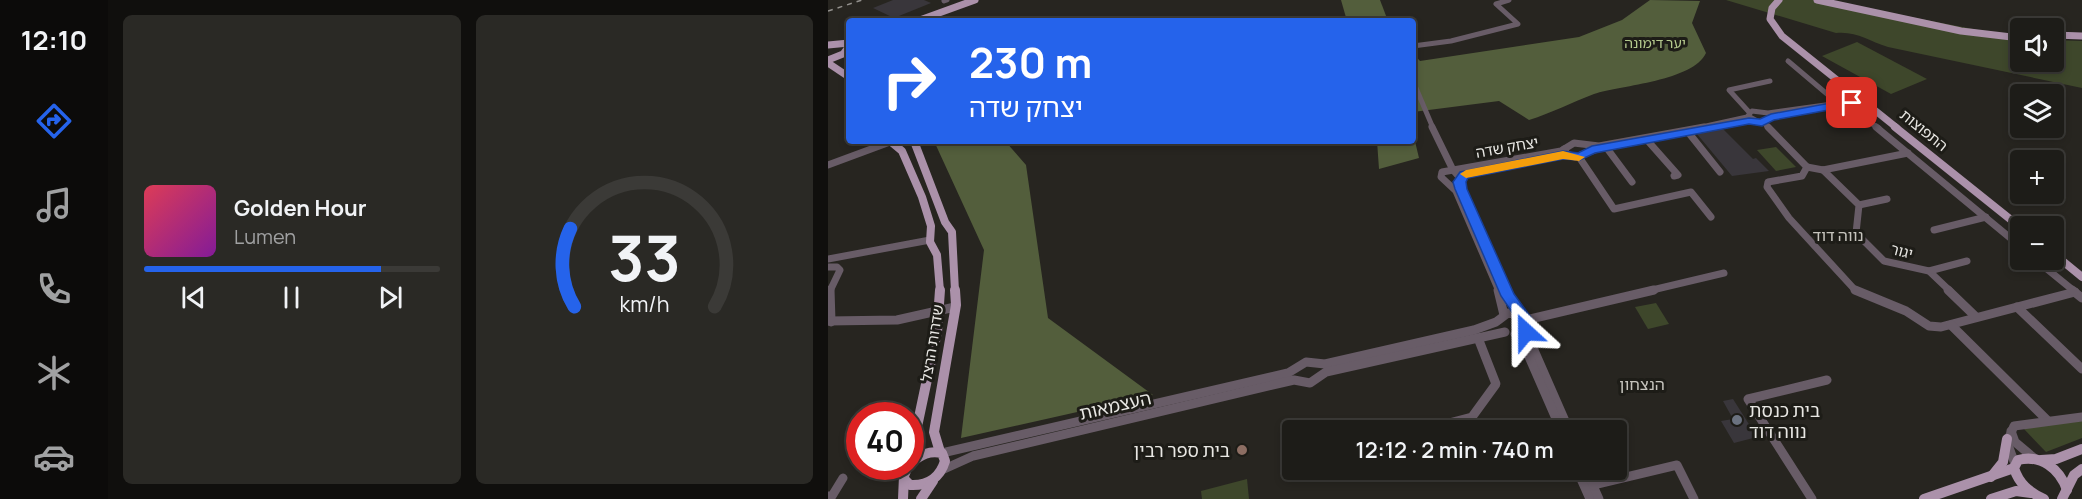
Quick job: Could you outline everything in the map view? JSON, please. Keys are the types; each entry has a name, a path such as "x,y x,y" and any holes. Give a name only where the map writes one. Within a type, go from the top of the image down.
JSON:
{"main road":[{"path":"918,18 967,0"},
{"path":"925,18 975,0"},
{"path":"1816,0 1961,31 2010,35"},
{"path":"1832,0 1960,27 2010,34"},
{"name":"התפוצות","path":"1777,1 1770,15 1777,31 2010,219"},
{"path":"2064,38 2082,38"},
{"path":"830,45 846,47"},
{"path":"846,48 828,61 846,75"},
{"path":"893,144 902,151 919,190 931,226 931,241"},
{"name":"שדרות הרצל","path":"913,144 951,233 956,307 934,432 945,460 938,475"},
{"path":"942,228 951,233 948,243 931,241 942,228"},
{"name":"שדרות הרצל","path":"921,402 940,311 941,280 931,241"},
{"path":"2064,262 2082,277"},
{"path":"1988,479 2001,467 2009,434"},
{"path":"1924,499 1988,479 2014,466 2022,458 2056,459 2082,449"},
{"path":"924,454 941,453"},
{"path":"2036,459 2058,473 2065,496"},
{"path":"2014,466 2018,479 2031,493"},
{"path":"2065,496 2071,478 2082,469"},
{"path":"906,480 906,483 915,486 938,475"},
{"path":"921,499 938,475"},
{"name":"שדרות הרצל","path":"903,499 906,480"},
{"path":"1991,499 2016,492 2031,493 2044,499"}],"street":[{"path":"1416,46 1451,41 1518,24 1496,4 1509,0"},
{"path":"1788,61 1838,104 1880,129 2010,237"},
{"path":"1750,116 1729,90 1770,81"},
{"path":"1416,88 1445,158 1451,170 1460,179 1464,198 1500,279 1524,321 1565,420"},
{"path":"1579,157 1585,149 1750,116 1765,120 1861,100"},
{"path":"1712,218 1691,192 1614,209 1579,157 1566,152 1566,144 1572,143 1585,149 1606,147 1688,132 1761,112 1838,104"},
{"path":"1761,112 1765,120 1807,167 1823,170 1908,153"},
{"path":"1688,132 1720,172"},
{"path":"1647,140 1678,175 1674,176"},
{"path":"828,165 889,144"},
{"path":"1606,147 1632,182"},
{"name":"יצחק שדה","path":"1451,170 1566,152"},
{"name":"יצחק שדה","path":"1449,184 1478,170 1566,152"},
{"path":"1807,167 1802,176 1767,183 1767,187 1789,218 1856,291 1906,311 1929,326 1951,325 2017,307 2079,295"},
{"path":"1451,170 1441,177 1456,191 1499,291 1501,328 1505,332"},
{"path":"1823,170 1859,205 1887,199"},
{"name":"יגור","path":"1859,205 1856,233 1884,261 1929,271 1976,318"},
{"path":"1934,230 1986,217"},
{"path":"828,260 931,241"},
{"path":"1929,271 1967,261"},
{"path":"828,267 837,267 840,270 829,289 830,322 897,320 956,307"},
{"path":"2048,270 2079,295"},
{"path":"1515,334 1524,321 1724,273"},
{"path":"2017,307 2082,369"},
{"path":"1524,321 1512,313 1474,330 1317,364 1306,362 1298,368 1296,373 1298,380 1310,382 1320,375 1505,332 1515,334 1523,343 1557,420"},
{"path":"1951,325 2048,420"},
{"path":"1460,420 1472,417 1496,384 1478,338"},
{"path":"1317,364 1321,369 1320,375"},
{"name":"העצמאות","path":"941,453 1298,368"},
{"name":"העצמאות","path":"938,475 973,456 1298,380"},
{"path":"1812,499 1748,399 1827,380"},
{"path":"2009,434 2018,424 2082,417"},
{"path":"2009,434 2036,459"},
{"path":"2009,434 2014,466"},
{"path":"1593,485 1677,465 1694,499"},
{"path":"828,496 832,496 843,478"},
{"path":"1581,480 1590,499"},
{"path":"1591,480 1599,499"}],"green space":[{"path":"1341,0 1380,0 1387,18 1346,18"},
{"name":"יער דימונה","path":"1650,0 1700,1 1692,23 1706,53 1699,62 1672,76 1594,94 1529,120 1499,101 1416,112 1416,56 1420,61 1579,37 1622,20"},
{"path":"1726,0 1822,0 2010,36 2010,72 2064,72 2064,40 2082,41 2082,88 1888,47 1856,35 1836,33"},
{"path":"1857,42 1927,79 1891,94 1822,56"},
{"path":"935,144 1008,144 1026,165 1048,318 1153,395 961,438 984,250"},
{"path":"1377,144 1416,144 1419,158 1379,169"},
{"path":"1776,147 1796,167 1776,171 1757,150"},
{"path":"1656,303 1669,324 1648,329 1635,307"},
{"path":"2082,421 2082,438 2046,452 2023,428"},
{"path":"1247,479 1249,499 1202,499 1201,491"}],"building":[{"path":"893,0 924,0 931,3 894,18 873,8"},
{"path":"1723,129 1753,159 1756,158 1769,171 1732,176 1697,134"},
{"name":"בית כנסת נווה דוד","path":"1733,399 1757,437 1734,443 1721,421 1733,419 1723,401"}],"railway":[{"path":"828,11 862,0"}],"slow traffic":[{"path":"1466,174 1563,155 1579,157"}],"place":[{"name":"בית כנסת נווה דוד","path":"1737,420"},
{"name":"בית ספר רבין","path":"1242,450"}],"district":[{"name":"נווה דוד","path":"1838,235"},
{"name":"הנצחון","path":"1642,384"}],"route":[{"path":"1526,332 1526,320 1508,296 1461,189 1459,182 1464,175 1478,170 1563,155 1580,157 1592,150 1749,121 1762,122 1771,117 1852,103"}]}
